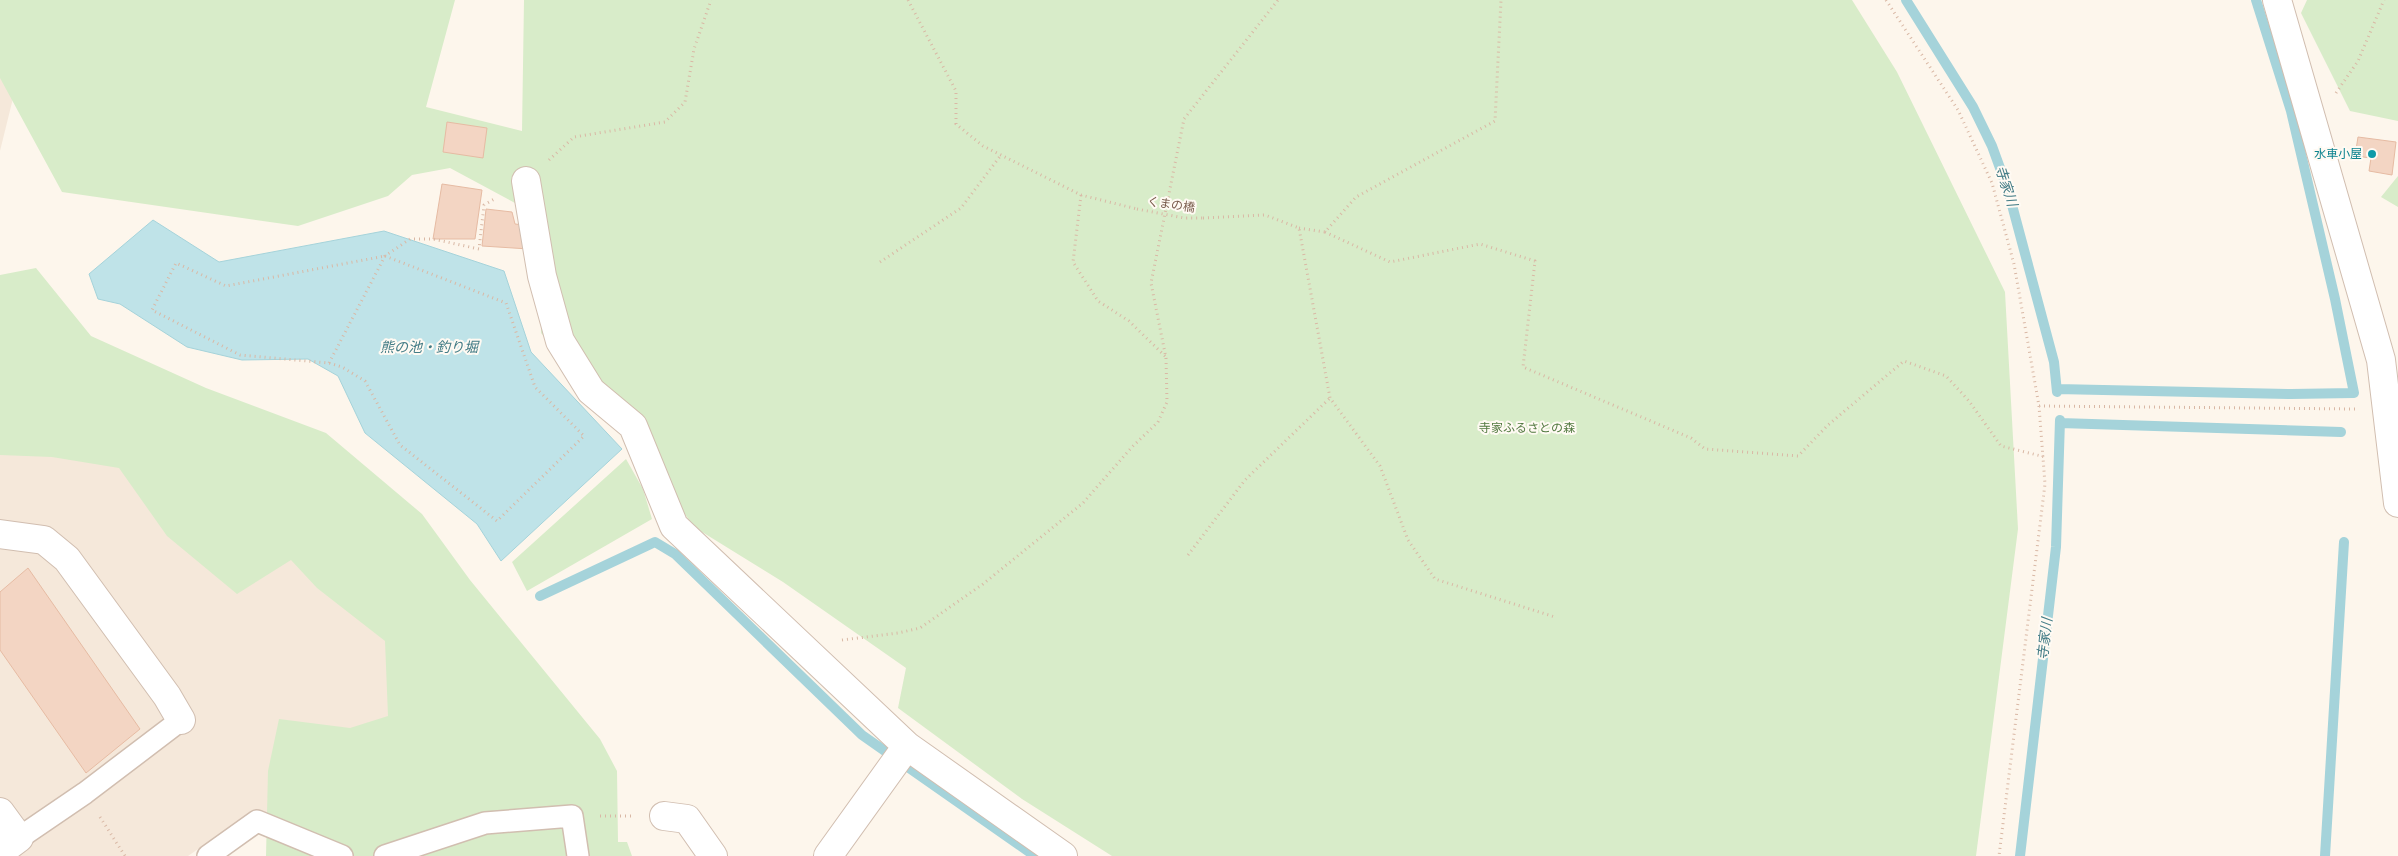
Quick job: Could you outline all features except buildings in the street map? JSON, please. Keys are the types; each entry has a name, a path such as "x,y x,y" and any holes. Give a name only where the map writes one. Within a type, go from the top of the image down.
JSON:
{"street":[{"path":"2277,0 2314,126 2390,358 2387,409 2398,503"},
{"path":"526,180 542,276 560,341 591,391 633,426 674,526 907,746 1064,856"},
{"path":"0,534 44,540 67,559 167,696 181,720"},
{"path":"828,856 907,746"},
{"path":"0,812 9,845"},
{"path":"664,816 687,819 713,856"}],"lane":[{"path":"9,845 85,793 181,720"},
{"path":"385,856 485,823 572,816 578,856"},
{"path":"208,856 257,822 342,856"}],"path":[{"path":"574,137 664,122 685,102 694,49 711,0"},
{"name":"くまの橋","path":"908,0 956,91 956,124 983,146 1081,195 1184,218 1265,215 1299,228 1325,232 1390,262 1480,244 1535,261 1524,367 1692,438 1705,449 1798,456 1828,425 1904,361 1946,376 1969,401 2001,446 2045,457"},
{"path":"809,654 841,640 898,633 920,628 983,584 1083,503 1132,447 1158,422 1167,402 1166,358 1151,283 1184,119 1278,0"},
{"path":"1325,232 1356,197 1495,121 1501,0"},
{"path":"1886,0 1958,110 1992,183 2014,264 2039,406 2045,457 2045,484 1999,856"},
{"path":"2314,126 2358,61 2384,0"},
{"path":"880,262 961,208 1001,155"},
{"path":"385,256 506,304 535,387 584,436 496,521 400,445 365,381 342,367 329,363 240,355 152,310 176,263 226,286 385,256 410,239 433,239 478,249 484,205 526,180"},
{"path":"1081,195 1073,262 1098,301 1129,321 1166,358"},
{"path":"1299,228 1330,398 1380,466 1408,540 1435,579 1555,617"},
{"path":"329,363 385,256"},
{"path":"1188,555 1245,480 1330,398"},
{"path":"2039,406 2387,409"},
{"path":"85,793 125,856"}],"shaded area":[{"path":"0,0 6,0 33,17 0,151"},
{"path":"0,402 463,650 352,836 253,811 188,856 0,856"}],"green space":[{"name":"寺家ふるさとの森","path":"0,0 455,0 426,107 522,131 524,0 1852,0 1897,72 2005,292 2018,529 1976,856 1112,856 1022,799 898,708 906,668 783,582 694,527 624,428 541,333 541,217 450,168 412,175 388,196 298,226 62,192 0,78"},
{"path":"2307,0 2398,0 2398,121 2350,111 2301,13"},
{"path":"2398,176 2398,207 2381,197"},
{"path":"36,268 91,336 206,388 326,433 422,514 470,580 600,739 617,771 618,842 627,842 632,856 266,856 268,771 279,719 350,728 388,716 385,641 317,588 291,560 237,594 167,536 119,468 52,457 0,455 0,275"},
{"path":"626,459 643,489 652,519 527,591 512,562"}],"water":[{"name":"熊の池・釣り堀","path":"153,220 219,262 384,231 504,271 531,352 622,449 501,561 477,524 365,433 338,376 308,359 242,360 187,347 120,304 98,299 89,274"}],"waterway":[{"name":"寺家川","path":"1906,0 1973,107 1992,146 2008,190 2054,362 2057,392"},
{"path":"2057,389 2291,394 2354,393 2335,299 2291,111 2256,0"},
{"name":"寺家川","path":"2020,856 2056,547 2060,420"},
{"path":"2060,423 2341,432"},
{"path":"540,596 655,542 675,554 862,735 1035,856"},
{"path":"2325,856 2344,542"}],"place":[{"name":"水車小屋","path":"2372,154"}]}
